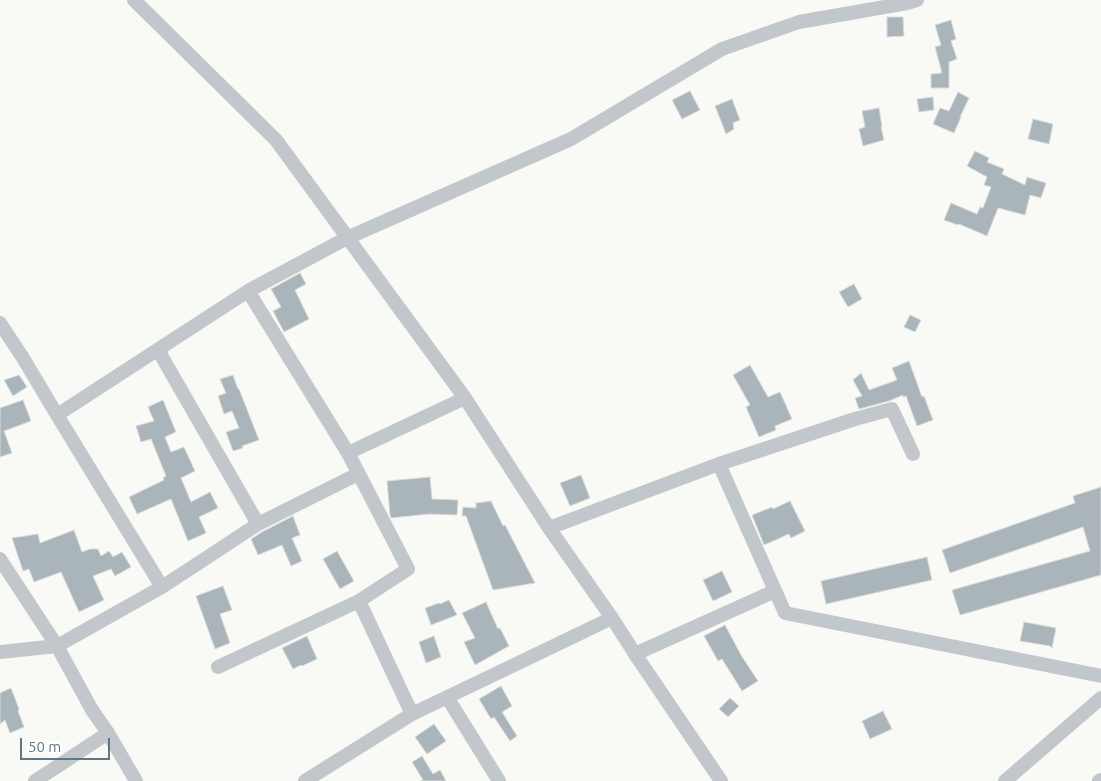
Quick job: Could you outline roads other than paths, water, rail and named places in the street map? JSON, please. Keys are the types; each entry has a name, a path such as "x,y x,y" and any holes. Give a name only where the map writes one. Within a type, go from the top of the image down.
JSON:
{"street":[{"path":"134,0 276,140 465,398 549,528 612,618 721,781"},
{"path":"57,415 248,291 347,238 571,138 722,49 799,22 917,0"},
{"path":"218,667 359,601 408,569 348,453 248,291"},
{"path":"0,323 162,587"},
{"path":"158,350 258,524"},
{"path":"348,453 465,398"},
{"path":"549,528 719,464 855,419 892,409 913,454"},
{"path":"719,464 784,613 1101,676"},
{"path":"0,652 57,646 162,587 258,524 358,474"},
{"path":"0,559 57,646 92,710 136,781"},
{"path":"635,654 775,591"},
{"path":"359,601 412,714"},
{"path":"305,781 412,714 612,618"},
{"path":"447,697 499,781"},
{"path":"1006,781 1101,698"},
{"path":"34,781 108,733"}]}
